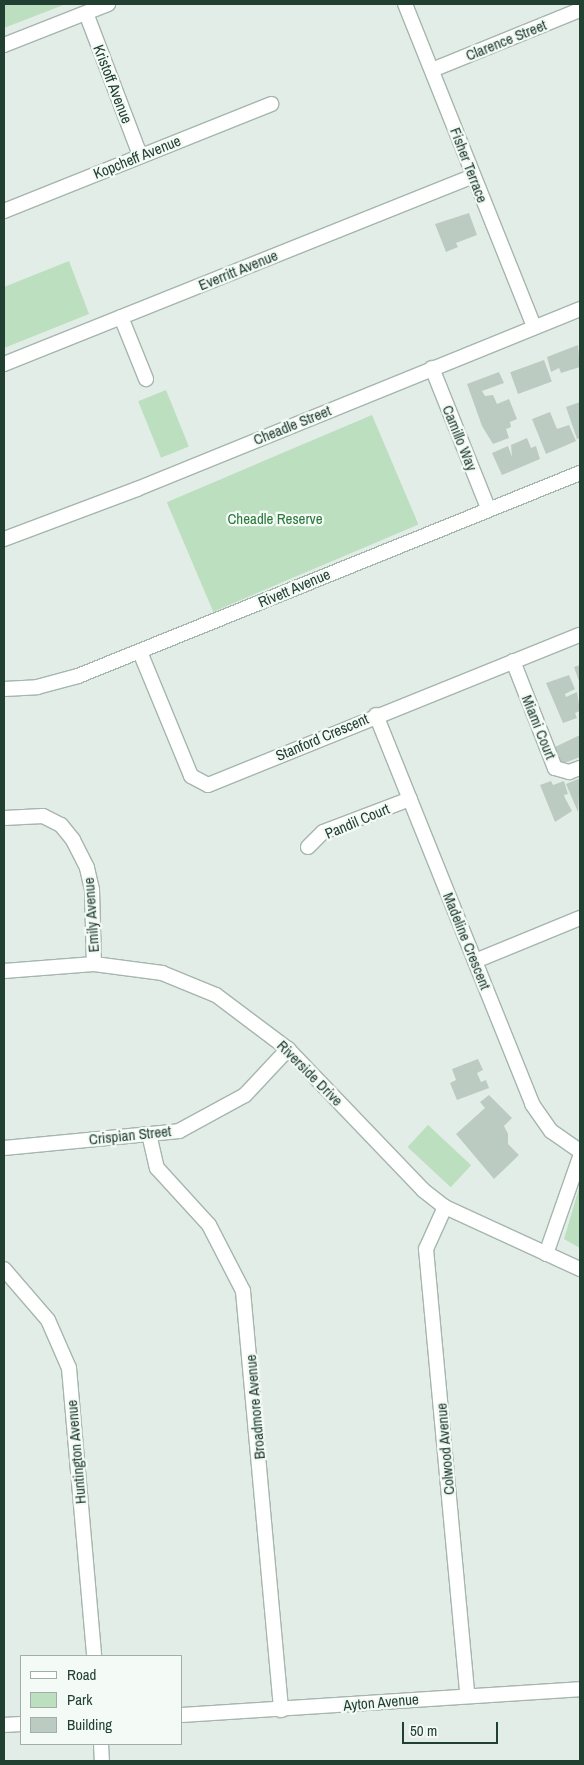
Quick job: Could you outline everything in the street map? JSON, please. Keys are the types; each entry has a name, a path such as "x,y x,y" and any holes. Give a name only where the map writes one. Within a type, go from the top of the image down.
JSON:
{"street":[{"path":"4,45 108,4"},
{"name":"Fisher Terrace","path":"405,4 534,326"},
{"name":"Clarence Street","path":"432,70 580,10"},
{"name":"Kristoff Avenue","path":"86,13 140,156"},
{"name":"Kopcheff Avenue","path":"4,211 272,104"},
{"name":"Everritt Avenue","path":"4,364 473,176"},
{"name":"Cheadle Street","path":"4,539 137,489 534,326 580,309"},
{"path":"121,317 146,379"},
{"name":"Camillo Way","path":"432,368 488,508"},
{"name":"Rivett Avenue","path":"4,688 60,682 140,652 488,508 580,473"},
{"name":"Stanford Crescent","path":"140,652 192,776 208,784 376,715 580,635"},
{"name":"Miami Court","path":"513,661 556,768 570,772 580,768"},
{"name":"Madeline Crescent","path":"376,715 532,1104 551,1131 580,1151"},
{"name":"Pandil Court","path":"308,847 323,832 410,799"},
{"name":"Emily Avenue","path":"4,818 43,816 61,825 73,840 87,868 92,890 94,964"},
{"path":"474,961 580,918"},
{"name":"Riverside Drive","path":"4,971 94,964 162,973 216,996 288,1049 423,1190 444,1207 580,1269"},
{"name":"Crispian Street","path":"4,1148 179,1131 245,1095 288,1049"},
{"name":"Broadmore Avenue","path":"149,1134 157,1168 209,1225 243,1291 281,1710"},
{"path":"546,1254 580,1157"},
{"name":"Colwood Avenue","path":"444,1207 426,1249 467,1695"},
{"name":"Huntington Avenue","path":"4,1268 48,1320 69,1368 94,1655"},
{"name":"Ayton Avenue","path":"182,1715 281,1710 467,1695 580,1689"},
{"path":"4,1725 20,1724"},
{"path":"101,1745 102,1761"}],"green space":[{"path":"4,4 66,4 4,28"},
{"path":"69,261 89,314 4,348 4,287"},
{"path":"166,390 189,447 161,458 138,401"},
{"name":"Cheadle Reserve","path":"372,415 418,525 213,612 167,502"},
{"path":"428,1125 471,1165 451,1187 408,1147"},
{"path":"580,1185 580,1248 564,1239"}],"building":[{"path":"469,213 477,235 456,243 458,247 446,252 435,224"},
{"path":"578,345 580,367 561,373 559,368 551,372 547,357"},
{"path":"544,360 552,382 518,394 510,372"},
{"path":"499,372 504,383 482,391 485,396 493,395 497,404 509,399 517,419 510,422 511,427 506,429 509,438 493,444 482,426 467,384"},
{"path":"580,402 580,438 577,439 566,407"},
{"path":"550,412 557,429 569,425 576,441 546,454 532,419"},
{"path":"527,438 531,448 536,446 540,459 502,475 492,453 508,446 512,457 511,445"},
{"path":"580,665 580,684 574,667"},
{"path":"569,675 575,689 565,694 566,697 577,692 580,711 575,713 577,718 563,723 546,683"},
{"path":"580,735 580,757 562,764 555,747"},
{"path":"578,779 580,780 578,812 566,784"},
{"path":"551,781 553,785 564,781 568,794 564,795 572,811 555,822 540,785"},
{"path":"478,1059 483,1070 477,1073 481,1082 486,1080 489,1088 457,1100 450,1083 456,1080 452,1069"},
{"path":"489,1095 512,1118 504,1126 508,1134 508,1144 519,1155 494,1179 456,1134 485,1108 480,1102"}]}
